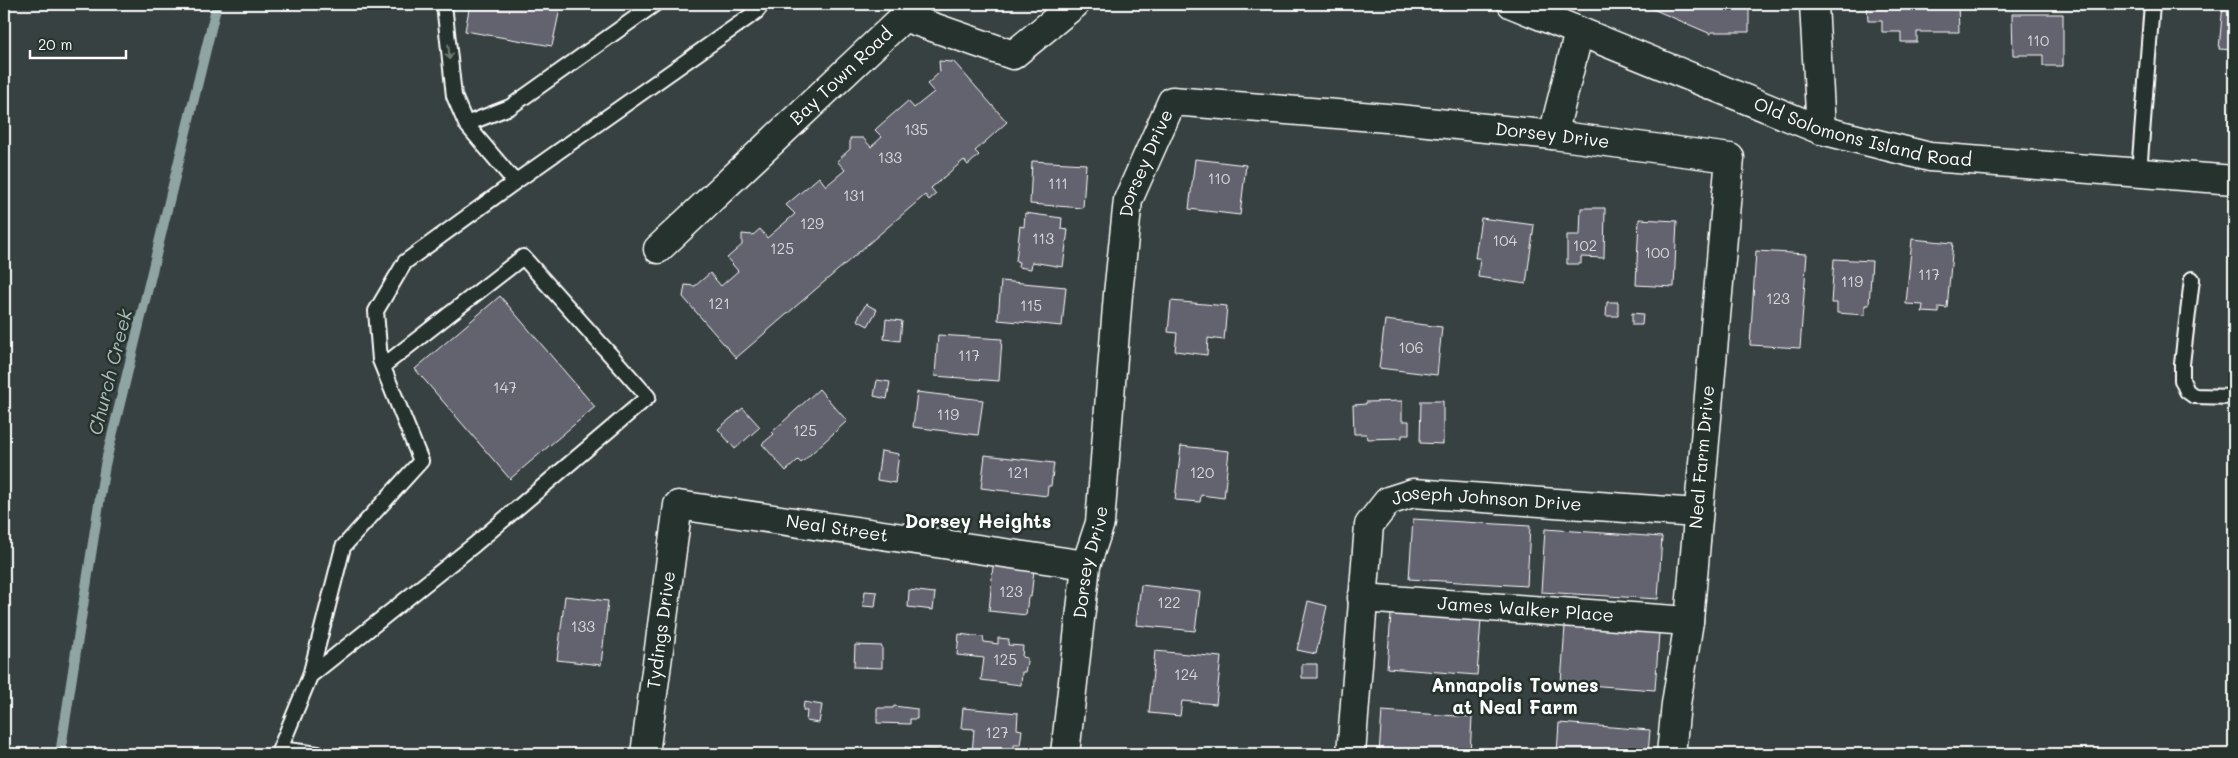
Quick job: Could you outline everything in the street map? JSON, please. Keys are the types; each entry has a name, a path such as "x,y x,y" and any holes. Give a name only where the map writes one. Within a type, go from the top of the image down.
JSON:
{"street":[{"name":"Bay Town Road","path":"658,249 907,10 1013,56 1075,4"},
{"name":"Old Solomons Island Road","path":"1512,4 1821,130 1930,157 2234,180"},
{"path":"1814,4 1821,130"},
{"path":"1553,135 1578,32"},
{"name":"Dorsey Drive","path":"1064,754 1086,565 1100,523 1117,304 1128,200 1172,101 1399,119 1553,135 1730,158"},
{"name":"Neal Farm Drive","path":"1671,754 1676,704 1689,621 1697,513 1730,158"},
{"name":"Joseph Johnson Drive","path":"1351,754 1369,525 1388,501 1413,494 1697,513"},
{"name":"Neal Street","path":"678,505 1086,565"},
{"name":"Tydings Drive","path":"645,754 678,505"},
{"name":"James Walker Place","path":"1362,598 1689,621"}],"lane":[{"path":"444,4 454,96 466,124 515,182"},
{"path":"466,124 510,107 655,4"},
{"path":"318,754 280,752 310,676 343,547 420,462 380,360 376,311 405,262 756,12 762,4"},
{"path":"2139,173 2152,4"},
{"path":"310,676 474,544 648,397 523,257 383,366"},
{"path":"2192,279 2182,364 2182,380 2187,391 2194,396 2234,396"}],"building":[{"path":"470,4 561,4 552,46 465,31"},
{"path":"1648,4 1749,4 1749,32 1711,32 1711,34 1648,7"},
{"path":"1867,4 1958,4 1959,32 1917,32 1917,42 1901,42 1901,32 1882,32 1882,21 1868,21"},
{"path":"2223,4 2234,4 2234,50 2219,49"},
{"path":"2012,14 2063,14 2063,66 2043,66 2043,55 2013,55"},
{"path":"939,61 953,61 1007,122 975,151 979,155 968,165 964,160 931,188 936,194 929,200 925,195 736,358 683,297 685,285 695,286 710,273 721,286 738,271 727,258 742,245 742,234 753,235 760,229 767,238 795,214 786,205 819,177 826,186 845,170 837,161 850,149 850,138 863,138 871,147 882,137 875,130 878,127 908,101 914,108 934,92 927,84 940,72"},
{"path":"1195,159 1246,165 1240,215 1189,209"},
{"path":"1032,161 1086,164 1083,208 1030,204"},
{"path":"1581,208 1605,208 1604,258 1581,257 1581,264 1567,264 1567,235 1580,235"},
{"path":"1025,213 1062,218 1061,229 1068,230 1063,267 1032,262 1031,269 1018,267 1019,262 1016,261 1020,226 1024,227"},
{"path":"1481,218 1534,225 1526,284 1478,277 1480,258 1475,258"},
{"path":"1639,219 1677,221 1674,287 1636,285"},
{"path":"1912,239 1953,243 1947,308 1939,307 1939,313 1922,312 1923,305 1906,304"},
{"path":"1756,251 1807,254 1800,348 1750,345"},
{"path":"1834,259 1872,261 1869,305 1865,305 1865,315 1837,313 1837,303 1831,303"},
{"path":"1001,281 1066,287 1062,326 998,320"},
{"path":"500,296 595,407 510,479 415,369"},
{"path":"1171,301 1227,306 1224,340 1208,338 1207,355 1175,351 1177,333 1168,332"},
{"path":"1607,302 1618,302 1618,316 1606,316"},
{"path":"866,304 877,310 868,326 857,320"},
{"path":"1632,313 1643,314 1642,325 1632,325"},
{"path":"886,319 902,321 900,341 884,339"},
{"path":"1385,320 1442,327 1437,375 1379,368"},
{"path":"938,335 1002,339 999,381 935,376"},
{"path":"877,380 890,382 887,399 874,396"},
{"path":"819,389 847,421 801,463 798,460 786,471 762,444 774,434 772,432"},
{"path":"917,392 983,400 978,435 913,427"},
{"path":"1402,401 1402,421 1409,421 1409,435 1402,435 1402,438 1367,439 1366,434 1354,434 1353,405 1366,404 1366,402"},
{"path":"1421,401 1443,401 1443,444 1420,443"},
{"path":"743,408 760,427 735,449 718,429"},
{"path":"1181,446 1229,451 1224,498 1201,495 1200,502 1175,500"},
{"path":"881,451 899,454 895,483 877,480"},
{"path":"985,455 1054,463 1051,486 1048,486 1047,496 981,488"},
{"path":"1413,519 1530,526 1527,586 1409,579"},
{"path":"1545,529 1662,537 1658,599 1541,592"},
{"path":"993,566 1034,570 1031,597 1028,597 1026,615 989,611"},
{"path":"1141,585 1200,592 1195,631 1136,625"},
{"path":"909,590 935,593 933,610 908,607"},
{"path":"865,591 877,592 875,607 863,606"},
{"path":"565,596 608,601 601,665 557,660"},
{"path":"1308,601 1327,606 1316,654 1297,650"},
{"path":"1391,614 1481,620 1477,675 1387,668"},
{"path":"1565,626 1659,633 1655,690 1561,683"},
{"path":"959,634 983,637 984,642 998,644 998,638 1009,639 1008,645 1023,646 1022,657 1027,658 1027,662 1025,672 1022,672 1021,685 981,680 984,658 957,655"},
{"path":"855,645 882,646 882,668 854,667"},
{"path":"1155,651 1221,657 1216,704 1182,701 1180,716 1149,713"},
{"path":"1302,664 1317,664 1317,678 1302,678"},
{"path":"804,702 822,705 819,723 806,721 807,711 803,710"},
{"path":"894,706 917,709 917,719 910,719 910,724 877,723 877,708 893,708"},
{"path":"963,708 1018,713 1017,729 1022,730 1020,745 1014,745 1013,754 972,754 974,729 961,728"},
{"path":"1382,711 1472,717 1470,754 1379,754"},
{"path":"1559,723 1650,730 1648,754 1557,754"},
{"path":"905,747 942,750 941,754 904,754"}],"waterway":[{"name":"Church Creek","path":"60,754 105,465 217,4"}],"district":[{"name":"Dorsey Heights","path":"978,521"},
{"name":"Annapolis Townes at Neal Farm","path":"1515,696"}]}
